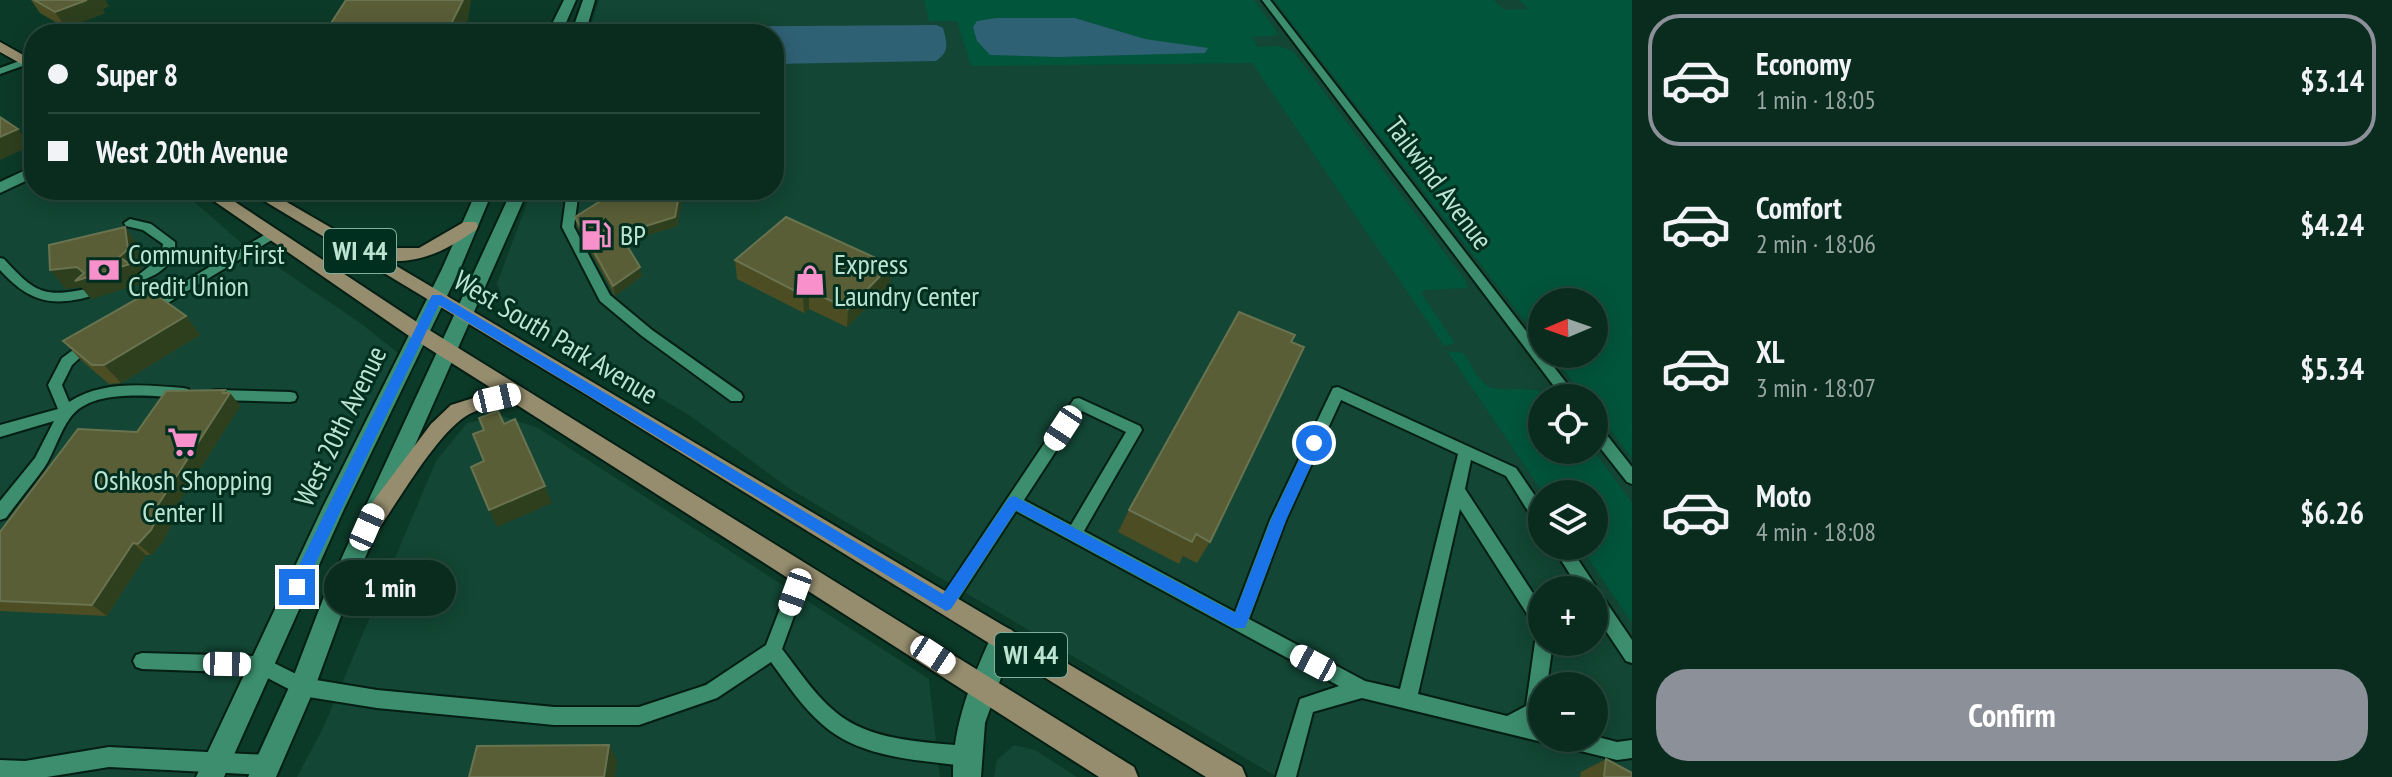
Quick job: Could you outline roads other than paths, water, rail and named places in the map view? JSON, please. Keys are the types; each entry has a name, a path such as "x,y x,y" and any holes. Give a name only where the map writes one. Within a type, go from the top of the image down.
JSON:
{"main road":[{"path":"0,46 24,60"},
{"name":"WI 44","path":"220,200 419,333 1124,777"},
{"name":"West South Park Avenue","path":"271,200 946,604"},
{"path":"361,252 400,258 413,256 440,246 470,226"},
{"path":"367,527 438,430 458,411 475,403 518,394"},
{"name":"WI 44","path":"946,604 1232,777"}],"street":[{"path":"559,24 570,0"},
{"path":"581,24 589,0"},
{"path":"0,188 24,176"},
{"name":"West 20th Avenue","path":"213,770 481,200"},
{"path":"265,771 302,687 337,594 516,200"},
{"path":"966,767 983,687 1003,638"}],"lane":[{"name":"Tailwind Avenue","path":"1266,0 1560,384"},
{"path":"0,71 24,65"},
{"path":"572,200 568,227 605,298 647,333 736,397"},
{"path":"130,223 147,227 169,242 171,248 166,261 143,276"},
{"path":"131,319 271,235"},
{"path":"0,262 16,281 48,300 91,292"},
{"path":"0,513 40,462 66,412 55,385 61,373 78,350 104,334"},
{"path":"0,431 66,412 82,399 113,391 290,397"},
{"path":"1239,623 1278,520 1338,392 1511,472 1528,498"},
{"path":"946,604 1079,403 1135,430 1074,534"},
{"path":"1608,447 1632,478"},
{"path":"1407,700 1466,451"},
{"path":"1456,489 1528,600"},
{"path":"1014,502 1362,689 1528,730"},
{"path":"142,661 260,665 302,687 377,699 554,716 639,716 711,692 773,651 801,575"},
{"path":"1608,619 1632,655"},
{"path":"773,651 839,726 893,747 966,767"},
{"path":"1508,725 1534,712 1542,656"},
{"path":"1286,777 1306,705 1362,689"},
{"path":"1608,749 1632,749"},
{"path":"0,770 25,771 109,757 213,770 265,771"}],"water":[{"path":"1075,18 1145,39 1208,48 1205,53 1057,57 990,55 977,41 973,27 977,21"},
{"path":"936,25 943,28 946,47 944,54 936,61 784,64 784,26"}],"place":[{"name":"BP","path":"596,235"},
{"name":"Community First Credit Union","path":"104,270"},
{"name":"Express Laundry Center","path":"810,280"},
{"name":"Oshkosh Shopping Center II","path":"183,442"}]}
